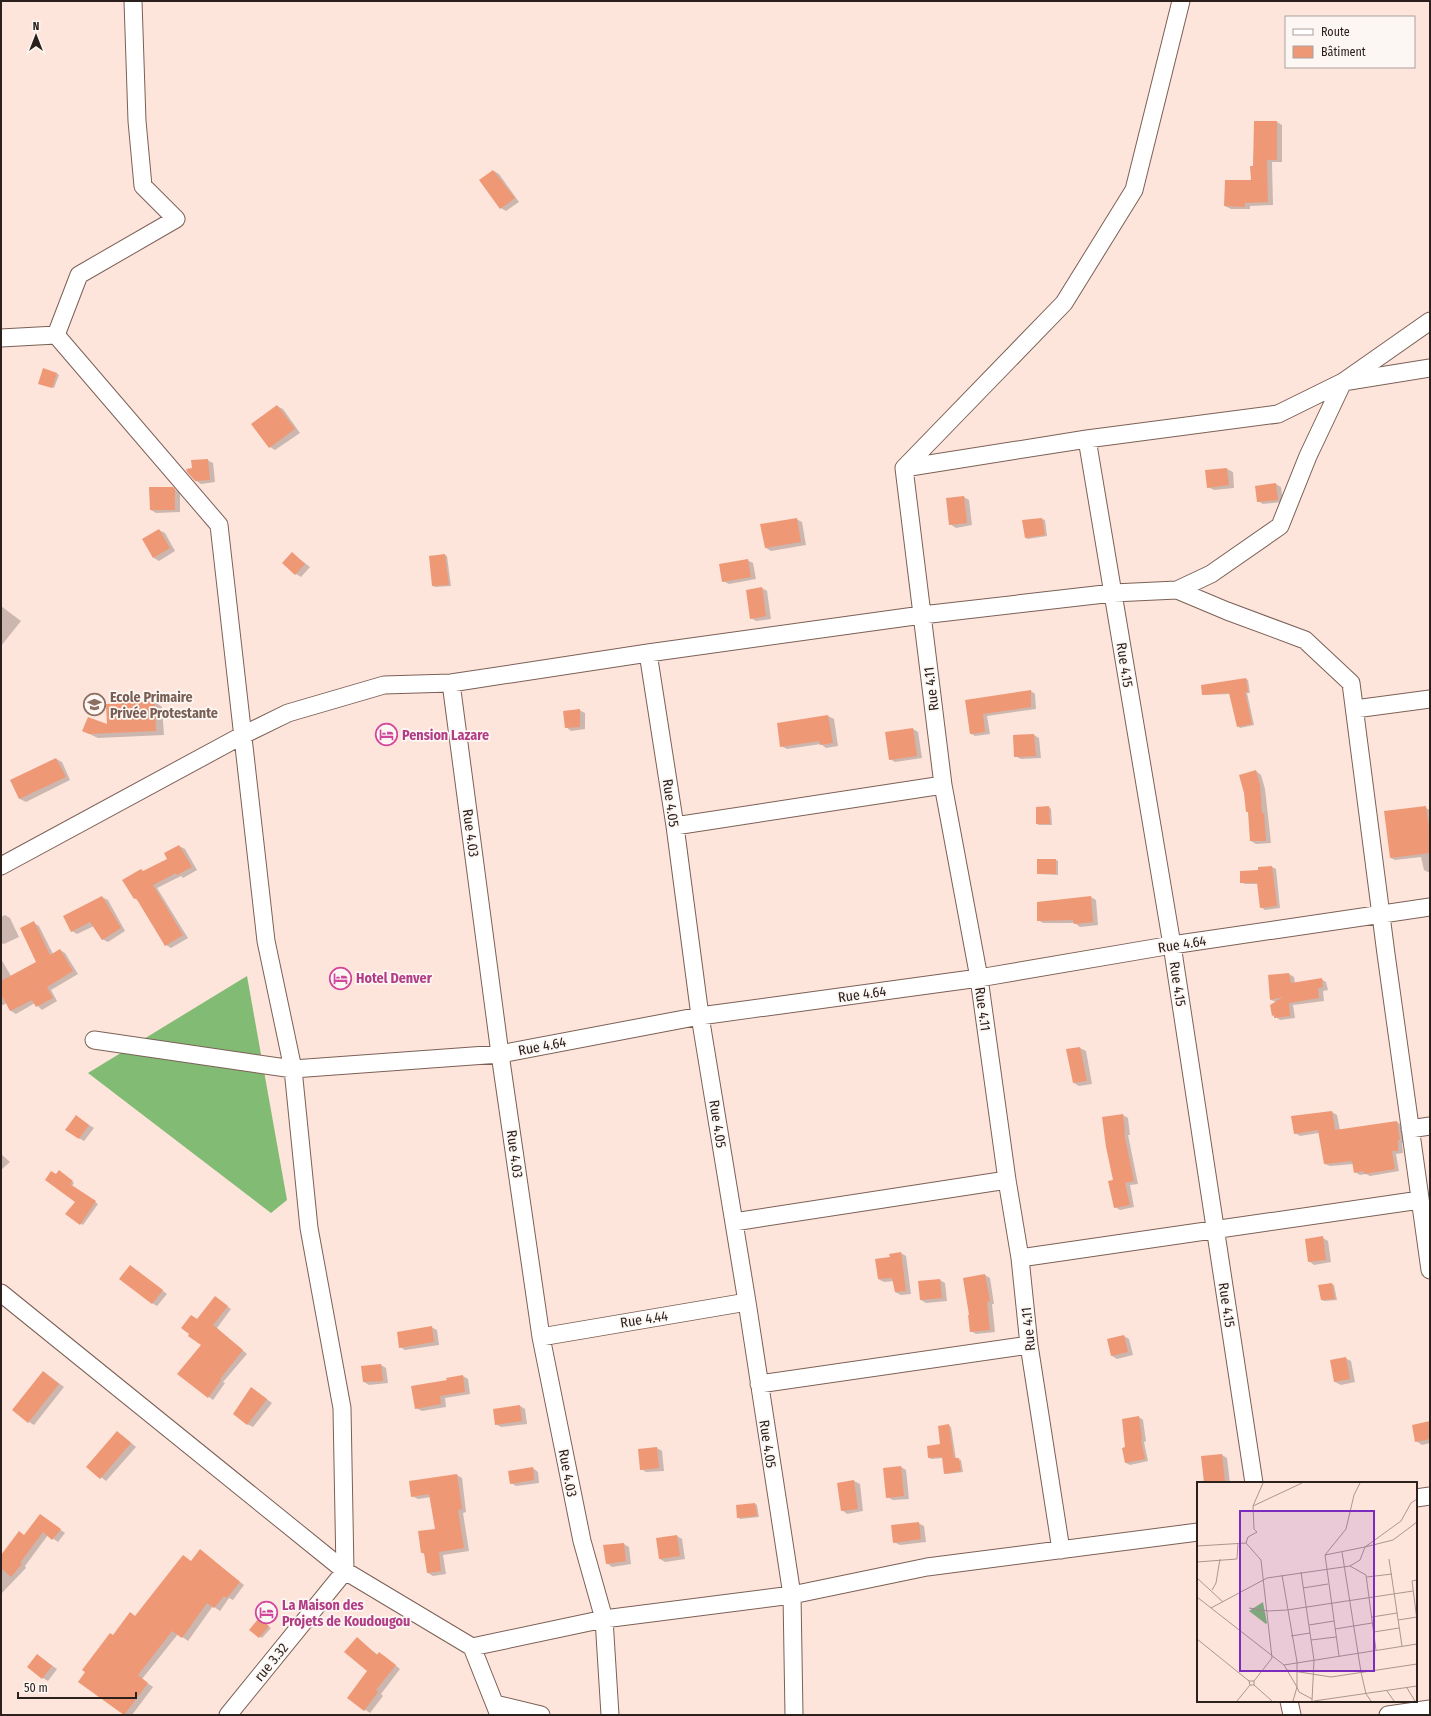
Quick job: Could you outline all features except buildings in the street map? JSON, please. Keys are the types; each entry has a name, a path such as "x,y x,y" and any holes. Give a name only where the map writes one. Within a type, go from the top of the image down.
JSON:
{"street":[{"path":"56,336 79,275 176,219 143,186 137,121 133,1"},
{"path":"904,468 1064,303 1134,190 1181,1"},
{"path":"904,468 1088,439 1278,414 1343,382 1430,322"},
{"path":"1,338 56,336"},
{"path":"56,336 219,525 266,941 293,1069 309,1228 342,1408 345,1571"},
{"path":"1343,382 1430,368"},
{"path":"1,866 243,735 288,714 384,685 450,683 648,653 922,615 1113,593 1177,590 1211,574 1280,526 1308,456 1343,382"},
{"name":"Rue 4.15","path":"1088,439 1172,945 1254,1482"},
{"name":"Rue 4.11","path":"904,468 942,784 978,978 1006,1180 1020,1258 1029,1345 1061,1550"},
{"path":"1177,590 1227,611 1305,640 1351,683 1430,1270"},
{"name":"Rue 4.05","path":"648,653 675,826 700,1016 747,1302 792,1595 794,1715"},
{"name":"Rue 4.03","path":"450,683 500,1054 542,1336 582,1540 604,1619 610,1715"},
{"path":"1355,709 1430,699"},
{"path":"675,826 942,784"},
{"name":"Rue 4.64","path":"94,1040 293,1069 500,1054 700,1016 978,978 1172,945 1381,913 1430,907"},
{"path":"1410,1129 1430,1126"},
{"path":"734,1222 1006,1180"},
{"path":"1020,1258 1420,1200"},
{"path":"1,1293 345,1571 472,1647 497,1710 541,1715"},
{"name":"Rue 4.44","path":"542,1336 747,1302"},
{"path":"759,1384 1029,1345"},
{"path":"1417,1498 1430,1496"},
{"path":"472,1647 604,1619 792,1595 927,1567 1197,1532"},
{"name":"rue 3.32","path":"228,1715 345,1571"},
{"path":"1289,1702 1292,1715"},
{"path":"1388,1715 1430,1709"}],"green space":[{"path":"247,976 287,1200 271,1213 88,1073"}],"place":[{"name":"Ecole Primaire Privée Protestante","path":"95,705"},
{"name":"Pension Lazare","path":"387,735"},
{"name":"Hotel Denver","path":"341,978"},
{"name":"La Maison des Projets de Koudougou","path":"266,1613"}]}
